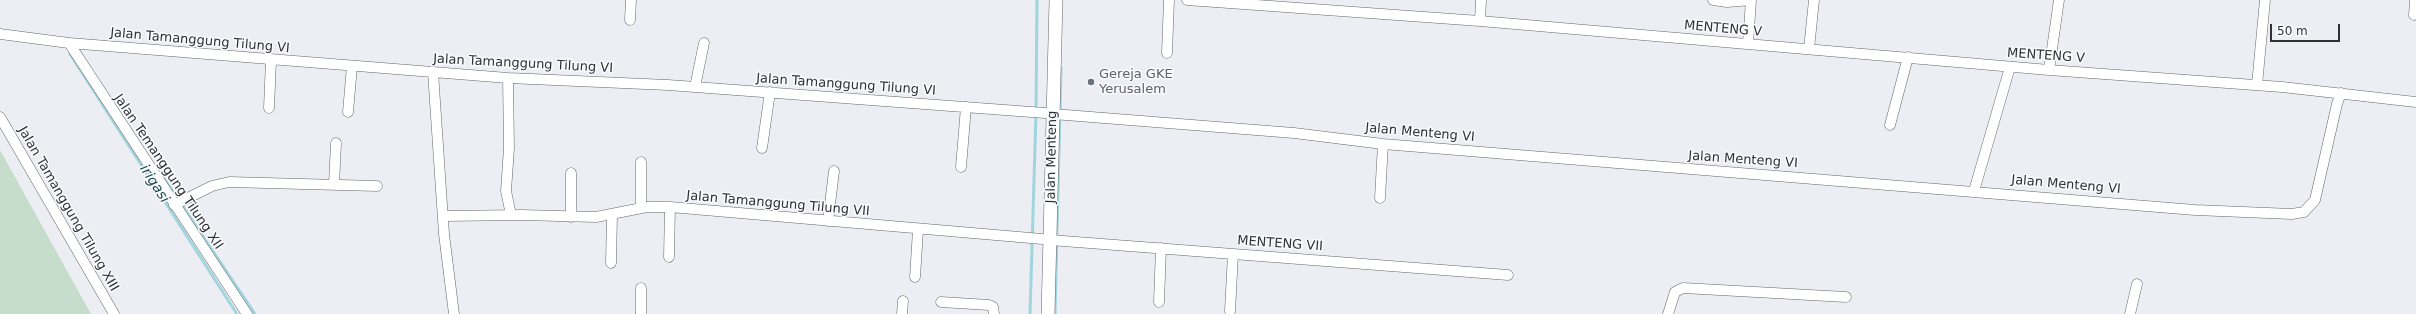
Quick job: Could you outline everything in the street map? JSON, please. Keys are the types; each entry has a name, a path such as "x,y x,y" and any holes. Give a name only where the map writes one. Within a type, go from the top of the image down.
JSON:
{"street":[{"path":"630,20 632,0"},
{"path":"1048,0 1049,114 1046,240 1048,314"},
{"name":"Jalan Menteng","path":"1049,114 1056,0"},
{"path":"1167,53 1170,0"},
{"name":"MENTENG V","path":"1187,0 1228,1 1480,21 2049,70 2257,85 2416,102"},
{"path":"1480,21 1481,0"},
{"path":"1713,0 1727,2 1751,0 1748,44"},
{"path":"1809,49 1814,0"},
{"path":"2049,70 2059,0"},
{"path":"2257,85 2266,0"},
{"path":"2414,15 2415,0"},
{"name":"Jalan Tamanggung Tilung VI","path":"0,34 69,43 271,60 508,78 770,92 1049,114"},
{"name":"Jalan Temanggung Tilung XII","path":"69,43 247,314"},
{"path":"695,87 704,43"},
{"path":"1890,125 1908,57"},
{"path":"269,108 271,60"},
{"path":"348,112 352,66"},
{"path":"1974,191 2010,66"},
{"path":"433,72 444,216 454,314"},
{"path":"508,78 509,148 506,191 511,215"},
{"path":"762,148 770,92"},
{"name":"Jalan Menteng VI","path":"1049,114 1294,133 1383,144 2195,210 2299,213 2312,205 2318,193 2336,104 2341,93"},
{"path":"961,167 966,107"},
{"name":"Jalan Tamanggung Tilung XIII","path":"0,119 114,314"},
{"path":"334,184 336,143"},
{"path":"1380,198 1383,144"},
{"path":"641,162 641,208"},
{"path":"828,221 834,171"},
{"path":"571,173 571,217"},
{"path":"174,205 212,186 229,182 377,186"},
{"path":"669,257 670,207"},
{"name":"Jalan Tamanggung Tilung VII","path":"444,216 511,215 596,217 641,208 670,207 918,230 1046,240"},
{"path":"611,263 612,215"},
{"path":"915,277 918,230"},
{"path":"1039,314 1046,240"},
{"name":"MENTENG VII","path":"1046,240 1508,275"},
{"path":"1159,302 1161,248"},
{"path":"1230,311 1233,254"},
{"path":"2130,314 2137,284"},
{"path":"641,288 641,314"},
{"path":"1668,314 1675,292 1683,288 1846,297"},
{"path":"902,314 903,301"},
{"path":"941,302 989,306 993,307 994,314"}],"green space":[{"path":"0,150 91,314 0,314"}],"waterway":[{"path":"1030,314 1036,113 1037,0"},
{"name":"irigasi","path":"70,54 237,314"},
{"path":"1055,314 1061,68"},
{"name":"irigasi","path":"163,177 178,199"},
{"name":"irigasi","path":"182,205 255,314"}],"place":[{"name":"Gereja GKE Yerusalem","path":"1091,82"}]}
